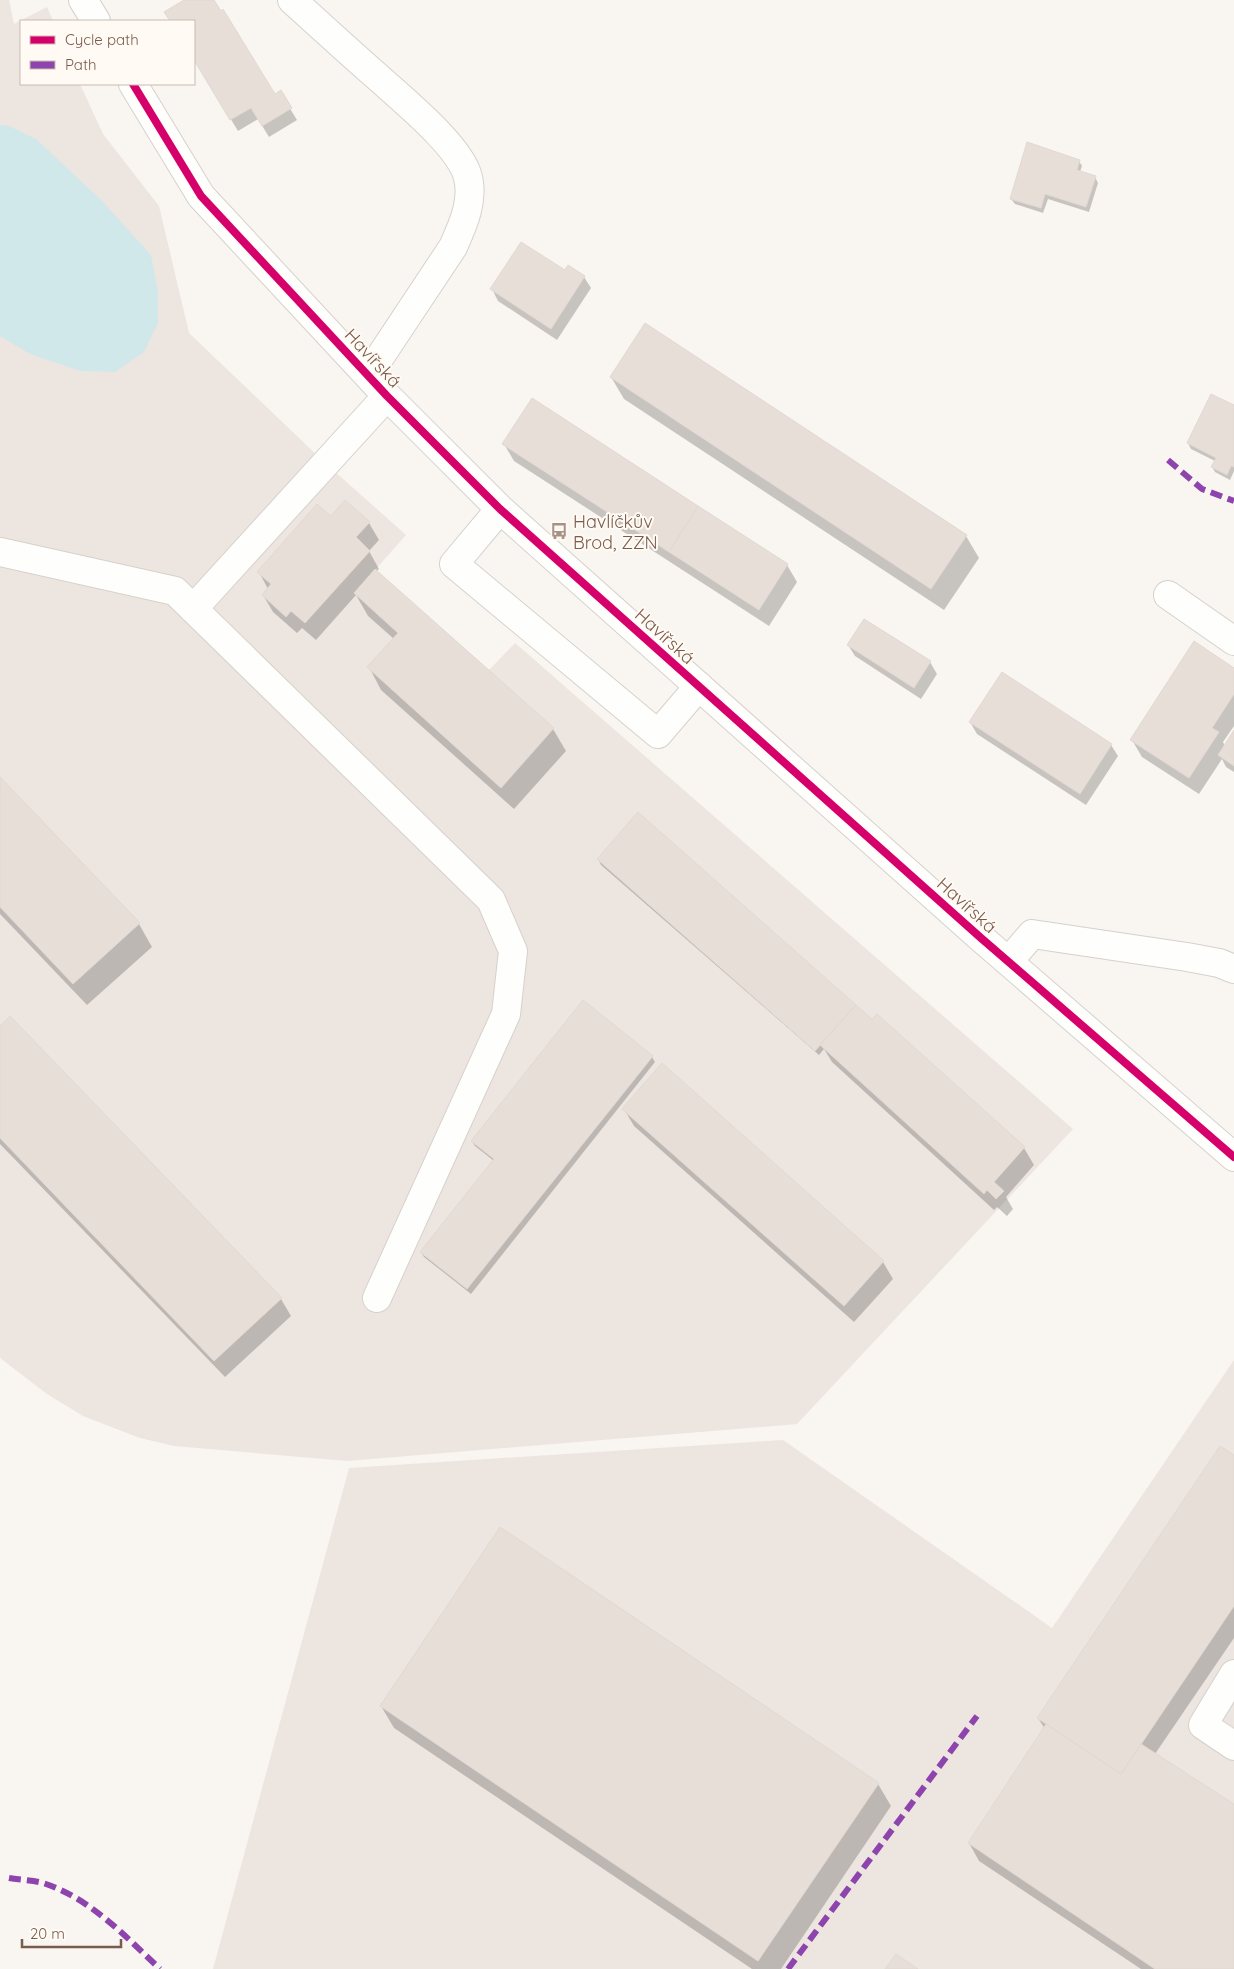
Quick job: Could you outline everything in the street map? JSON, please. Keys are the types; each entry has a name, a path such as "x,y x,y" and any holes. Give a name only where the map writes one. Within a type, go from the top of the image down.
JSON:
{"street":[{"path":"83,0 95,20"},
{"path":"292,0 428,122 452,151 467,174 470,195 463,226 453,247 368,375"},
{"name":"Havířská","path":"134,85 201,196 387,396 500,509 1009,962 1234,1157"},
{"path":"193,609 387,396"},
{"path":"500,509 454,564 658,734 699,686"},
{"path":"0,552 175,592 491,900 512,950 506,1014 377,1298"},
{"path":"1168,595 1234,641"},
{"path":"1009,962 1032,934 1187,957 1219,963 1234,969"},
{"path":"1234,1674 1202,1725 1234,1746"}],"shaded area":[{"path":"0,0 9,0 14,24 20,21 20,85 80,85 103,134 159,206 189,333 324,462 406,535 375,570 489,670 515,643 1073,1129 797,1424 347,1461 174,1446 140,1438 83,1416 47,1394 0,1358"},
{"path":"47,7 53,20 22,20"},
{"path":"1234,1360 1234,1969 213,1969 349,1468 783,1440 1052,1628"}],"water":[{"path":"0,125 9,126 36,139 102,201 151,255 158,292 158,323 144,352 115,372 80,371 30,354 0,336"}],"building":[{"path":"184,0 214,0 221,11 223,9 275,94 281,90 292,108 262,126 251,108 230,120 195,62 195,20 169,20 164,12"},
{"path":"1027,142 1080,160 1077,170 1096,176 1086,207 1045,194 1041,208 1010,199"},
{"path":"521,242 565,270 568,265 585,276 551,329 490,289"},
{"path":"645,323 967,535 931,589 610,377"},
{"path":"1211,394 1234,405 1234,467 1231,466 1227,475 1211,467 1216,458 1187,443"},
{"path":"532,398 698,506 669,552 502,444"},
{"path":"345,500 370,522 356,537 370,551 305,623 291,611 286,617 262,595 271,584 257,572 317,504 331,516"},
{"path":"698,506 788,564 759,610 669,552"},
{"path":"375,569 554,728 501,788 367,667 398,633 354,593"},
{"path":"864,619 931,661 914,688 847,645"},
{"path":"1194,641 1234,668 1234,694 1212,728 1219,732 1189,778 1130,740"},
{"path":"1002,672 1112,744 1080,794 969,722"},
{"path":"1234,730 1234,766 1218,755"},
{"path":"0,777 140,923 73,984 0,907"},
{"path":"638,812 856,1005 815,1051 597,859"},
{"path":"583,1000 653,1056 467,1289 420,1252 494,1159 471,1141"},
{"path":"856,1005 872,1019 877,1014 1025,1147 994,1182 1004,1191 996,1199 987,1190 984,1194 820,1045"},
{"path":"10,1016 282,1298 214,1361 0,1138 0,1026"},
{"path":"662,1063 884,1261 844,1306 622,1109"},
{"path":"1220,1446 1234,1455 1234,1606 1121,1774 1037,1718"},
{"path":"500,1527 879,1783 758,1961 380,1706"},
{"path":"1046,1724 1121,1774 1141,1744 1234,1804 1234,1969 1155,1969 968,1843"},
{"path":"896,1954 918,1969 885,1969"}],"marked path":[{"path":"1168,460 1202,489 1234,501"},
{"path":"788,1969 977,1716"},
{"path":"9,1878 43,1883 76,1898 106,1919 160,1969"}],"cycle path":[{"path":"134,85 201,196 387,396 500,509 981,938 1234,1157"}],"place":[{"name":"Havlíčkův Brod, ZZN","path":"559,531"}]}
